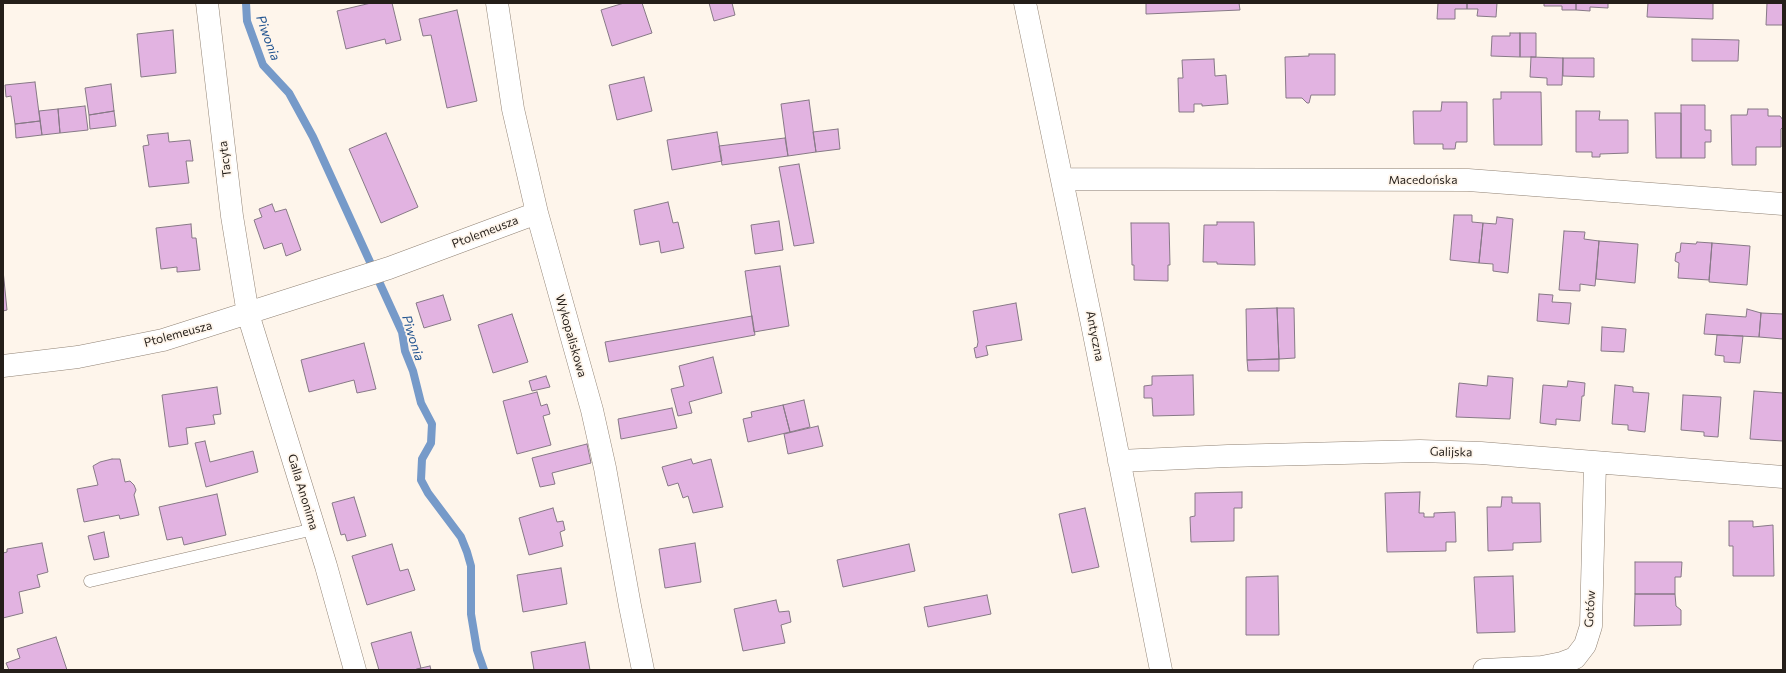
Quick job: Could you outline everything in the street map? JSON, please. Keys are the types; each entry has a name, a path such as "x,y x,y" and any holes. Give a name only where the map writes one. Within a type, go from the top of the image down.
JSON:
{"street":[{"name":"Tacyta","path":"207,3 232,216 248,314"},
{"name":"Antyczna","path":"1025,3 1063,178 1161,670"},
{"name":"Wykopaliskowa","path":"499,4 513,109 536,213 592,410 643,670"},
{"name":"Macedońska","path":"1063,178 1468,180 1783,204"},
{"name":"Ptolemeusza","path":"3,366 78,357 163,340 348,282 536,213"},
{"name":"Galla Anonima","path":"248,314 314,529 355,670"},
{"name":"Galijska","path":"1119,461 1228,456 1420,451 1481,453 1783,477"},
{"name":"Gotów","path":"1484,670 1542,667 1562,663 1575,658 1585,645 1591,626 1595,463"}],"lane":[{"path":"90,581 314,529"}],"building":[{"path":"371,3 392,3 401,40 386,44 385,39 346,49 337,11"},
{"path":"624,3 642,3 652,33 612,46 601,10"},
{"path":"709,3 732,3 735,15 714,21"},
{"path":"1146,3 1239,3 1240,10 1146,14"},
{"path":"1438,3 1467,3 1467,9 1455,9 1455,19 1437,19"},
{"path":"1467,3 1497,3 1496,17 1477,16 1478,9 1467,9"},
{"path":"1544,3 1576,3 1576,10 1562,10 1562,6 1544,6"},
{"path":"1576,3 1608,3 1608,8 1590,7 1590,11 1576,10"},
{"path":"1648,3 1713,3 1713,19 1647,17"},
{"path":"1767,3 1783,3 1783,25 1766,25"},
{"path":"457,10 477,101 447,108 431,35 423,36 419,19"},
{"path":"173,30 176,73 141,77 137,34"},
{"path":"1510,33 1520,33 1520,57 1491,56 1492,36 1510,36"},
{"path":"1520,33 1536,33 1536,57 1520,57"},
{"path":"1692,39 1739,40 1738,61 1692,61"},
{"path":"1309,54 1335,54 1335,95 1311,95 1309,103 1302,98 1286,98 1285,57 1309,56"},
{"path":"1531,57 1563,58 1562,85 1547,85 1547,78 1530,77"},
{"path":"1563,58 1594,58 1594,77 1563,76"},
{"path":"1214,59 1215,76 1226,75 1228,104 1202,106 1202,104 1194,104 1194,112 1179,112 1178,78 1183,78 1182,60"},
{"path":"644,77 652,111 617,120 609,85"},
{"path":"35,82 40,121 15,124 11,96 6,97 5,85"},
{"path":"111,84 114,111 89,115 85,88"},
{"path":"1501,92 1541,92 1542,145 1494,145 1493,99 1501,99"},
{"path":"809,100 816,152 788,156 781,104"},
{"path":"1442,102 1467,102 1467,142 1456,142 1455,149 1443,149 1443,144 1414,144 1413,111 1441,111"},
{"path":"1681,105 1705,105 1705,130 1711,130 1711,142 1705,142 1705,158 1681,158"},
{"path":"85,106 88,130 60,133 58,109"},
{"path":"58,109 60,133 42,135 39,111"},
{"path":"1748,109 1768,109 1768,116 1780,116 1783,120 1783,127 1781,129 1781,147 1756,147 1756,165 1732,165 1731,115 1747,115"},
{"path":"114,111 116,126 90,129 89,115"},
{"path":"1576,111 1600,111 1599,120 1628,120 1628,153 1600,154 1600,157 1592,157 1592,152 1576,152"},
{"path":"1655,113 1681,113 1681,158 1656,158"},
{"path":"40,121 42,135 16,138 15,124"},
{"path":"838,129 840,149 816,152 813,132"},
{"path":"717,132 722,161 672,170 667,140"},
{"path":"168,133 169,142 190,140 193,161 186,161 189,183 149,187 143,146 149,145 147,135"},
{"path":"386,133 418,207 381,223 349,149"},
{"path":"785,138 788,156 722,165 719,146"},
{"path":"799,164 814,243 794,246 779,167"},
{"path":"668,202 673,223 678,222 684,248 661,253 659,241 640,245 634,210"},
{"path":"272,204 275,212 286,209 301,250 286,256 282,243 264,249 254,220 262,217 259,209"},
{"path":"1454,215 1472,215 1472,222 1483,223 1479,263 1450,260"},
{"path":"1497,217 1513,219 1508,273 1493,271 1493,264 1479,263 1483,223 1496,224"},
{"path":"779,221 783,250 755,254 751,225"},
{"path":"1217,222 1254,222 1255,265 1203,262 1204,225 1217,225"},
{"path":"1131,223 1169,223 1170,265 1168,265 1168,281 1134,280 1134,265 1132,265"},
{"path":"191,224 192,238 196,238 200,270 177,272 177,267 161,269 156,228"},
{"path":"1564,231 1585,232 1584,239 1599,241 1595,286 1580,284 1580,291 1559,290"},
{"path":"1599,241 1638,244 1635,283 1596,279"},
{"path":"1697,242 1712,243 1709,280 1678,278 1679,263 1675,261 1676,253 1680,252 1681,243 1696,244"},
{"path":"1712,243 1750,246 1747,285 1709,282"},
{"path":"780,266 789,326 754,332 745,271"},
{"path":"3,270 7,310 3,311"},
{"path":"1539,294 1553,295 1552,302 1571,303 1569,324 1537,321"},
{"path":"443,295 451,320 424,328 416,303"},
{"path":"1016,303 1022,340 986,346 988,355 976,358 974,348 977,347 978,342 973,311"},
{"path":"1277,308 1294,308 1295,358 1279,359"},
{"path":"1277,308 1279,359 1247,360 1246,309"},
{"path":"1747,309 1761,313 1759,337 1704,334 1706,314 1746,317"},
{"path":"1761,313 1783,314 1783,339 1759,337"},
{"path":"512,314 528,362 493,373 478,325"},
{"path":"752,316 755,335 609,362 605,342"},
{"path":"1602,327 1626,329 1624,352 1601,351"},
{"path":"1717,335 1743,336 1740,363 1724,362 1724,356 1715,355"},
{"path":"364,343 376,389 357,393 354,380 309,392 301,360"},
{"path":"713,357 722,393 689,402 692,413 678,416 671,389 684,386 679,366"},
{"path":"1279,359 1279,371 1248,371 1247,360"},
{"path":"1193,375 1194,415 1153,416 1152,398 1144,398 1144,386 1152,385 1152,376"},
{"path":"546,376 550,387 532,391 529,381"},
{"path":"1488,376 1513,378 1510,419 1456,417 1459,383 1487,386"},
{"path":"1568,381 1585,383 1584,396 1582,396 1580,421 1556,419 1556,425 1540,423 1543,385 1567,387"},
{"path":"1615,385 1633,387 1633,392 1649,393 1645,432 1628,430 1628,425 1612,424"},
{"path":"217,387 221,414 213,415 215,424 186,428 188,444 169,447 162,395"},
{"path":"1754,391 1783,393 1783,441 1750,439"},
{"path":"537,392 541,406 547,404 550,414 543,416 551,445 517,454 503,401"},
{"path":"1683,395 1721,397 1718,437 1704,436 1704,432 1681,430"},
{"path":"804,400 810,427 790,432 783,405"},
{"path":"783,405 790,432 748,442 743,419 752,417 751,412"},
{"path":"672,408 677,428 621,439 618,419"},
{"path":"818,426 823,446 788,454 784,434"},
{"path":"205,441 210,462 253,451 258,472 206,487 195,443"},
{"path":"587,444 591,463 552,473 555,484 540,487 532,458"},
{"path":"120,459 125,482 130,481 134,485 136,490 134,495 139,515 120,519 119,515 84,522 77,489 98,485 93,466 100,462"},
{"path":"691,459 693,464 711,459 723,507 693,513 688,496 683,498 678,483 668,486 662,467"},
{"path":"1242,492 1242,508 1234,508 1234,541 1191,542 1190,517 1195,516 1195,493"},
{"path":"1420,492 1419,513 1424,513 1424,517 1434,517 1434,513 1455,512 1456,542 1446,542 1446,551 1387,552 1385,493"},
{"path":"217,494 226,535 184,545 182,537 167,540 159,507"},
{"path":"354,497 366,536 347,541 345,534 341,535 332,503"},
{"path":"1502,497 1512,497 1512,503 1540,503 1541,542 1513,543 1513,550 1488,551 1487,507 1501,507"},
{"path":"553,508 557,522 563,521 565,530 560,532 563,546 529,555 519,518"},
{"path":"1085,508 1099,567 1072,573 1059,514"},
{"path":"1729,521 1753,521 1753,527 1773,525 1774,576 1733,576 1733,546 1729,546"},
{"path":"104,532 109,557 94,560 88,536"},
{"path":"42,543 48,572 37,575 40,587 19,592 23,613 3,618 3,553 7,552 7,549"},
{"path":"695,543 701,582 665,588 659,549"},
{"path":"392,544 400,571 408,569 415,590 367,605 352,556"},
{"path":"909,544 915,571 843,587 837,560"},
{"path":"1635,562 1682,562 1681,577 1675,577 1675,594 1635,594"},
{"path":"561,568 567,604 523,612 517,575"},
{"path":"1278,576 1279,635 1246,635 1246,577"},
{"path":"1513,576 1515,632 1477,633 1474,577"},
{"path":"1635,594 1675,594 1676,606 1681,610 1681,625 1634,626"},
{"path":"987,595 991,614 928,627 924,607"},
{"path":"776,600 779,612 789,611 791,622 781,625 785,643 743,651 734,609"},
{"path":"411,632 421,668 414,670 379,670 371,643"},
{"path":"56,637 67,670 9,670 6,663 20,658 17,649"},
{"path":"585,642 590,670 534,670 531,652"},
{"path":"430,666 431,670 414,670 421,668"}],"waterway":[{"name":"Piwonia","path":"246,3 247,21 263,65 289,93 313,137 402,332 405,351 413,371 421,403 432,424 431,443 422,459 421,480 428,493 461,537 467,552 471,566 471,614 477,650 484,670"}]}
